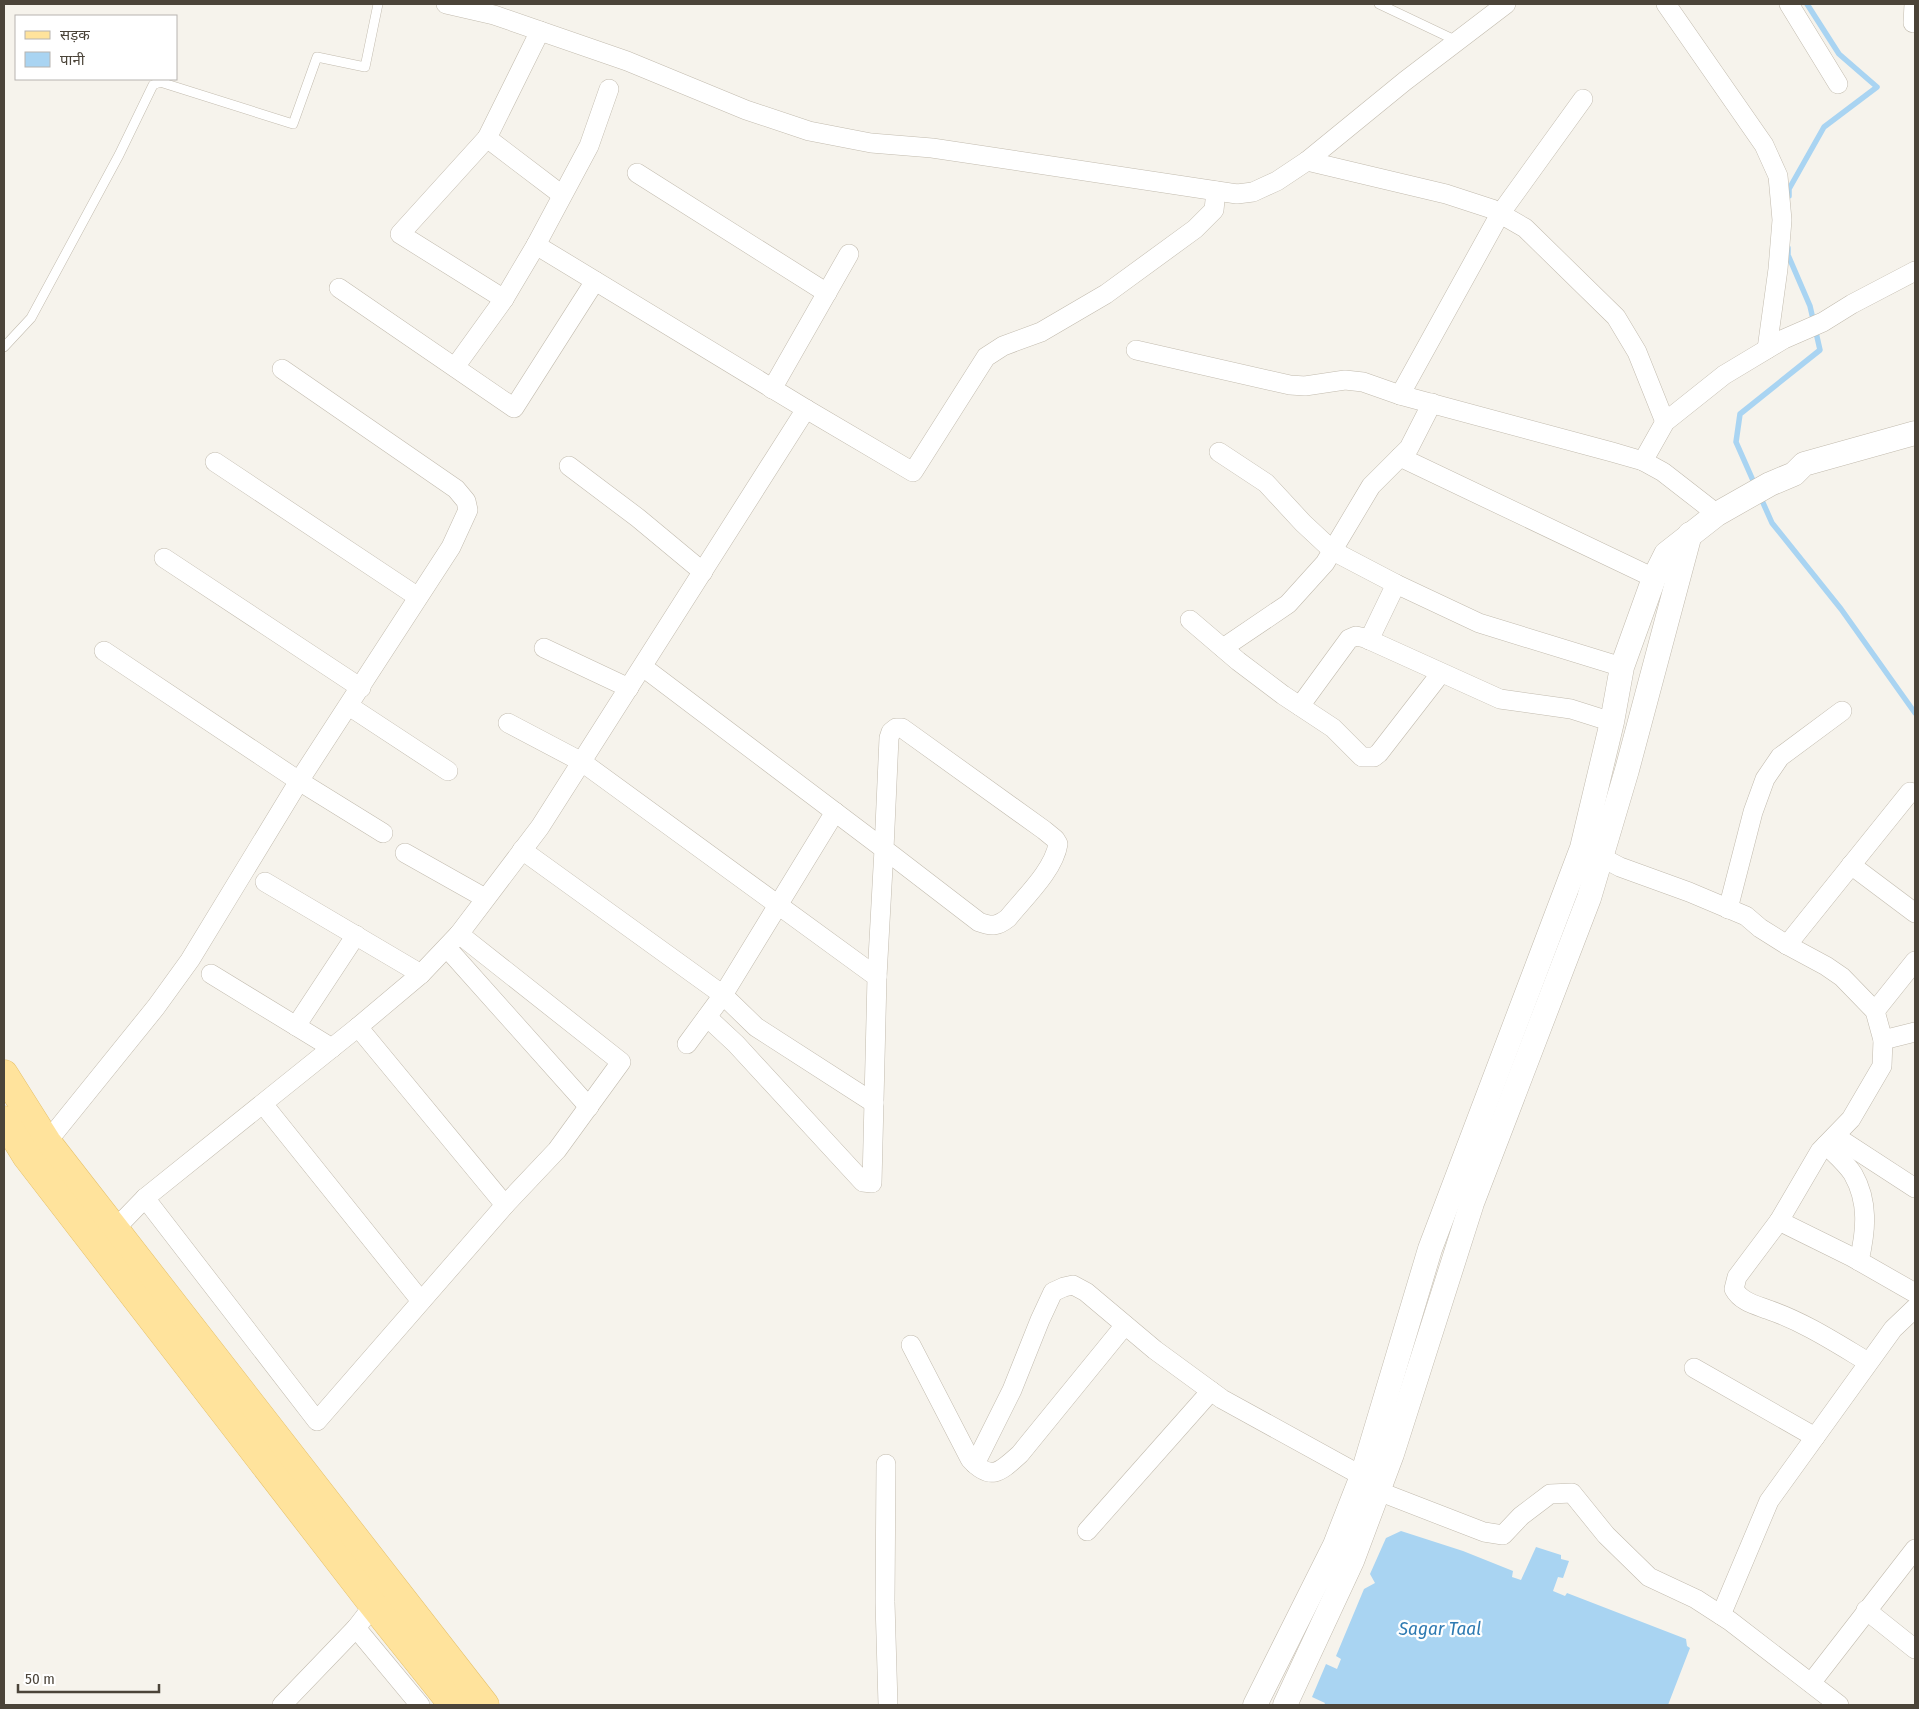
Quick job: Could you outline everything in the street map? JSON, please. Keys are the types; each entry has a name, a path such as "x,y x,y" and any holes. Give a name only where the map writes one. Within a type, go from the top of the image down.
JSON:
{"main road":[{"path":"4,1074 47,1142 114,1230 389,1584 486,1705"},
{"path":"4,1120 27,1157 373,1605 453,1705"}],"street":[{"path":"446,4 494,15 627,61 746,110 809,131 871,143 932,148 1237,194 1253,192 1277,181 1307,161 1506,4"},
{"path":"1666,4 1764,144 1778,176 1782,220 1778,269 1767,349"},
{"path":"1789,4 1838,84"},
{"path":"1912,23 1914,4"},
{"path":"504,299 400,234 487,138 540,31"},
{"path":"455,367 504,299 536,245 589,146 609,89"},
{"path":"1400,395 1500,214 1583,99"},
{"path":"487,138 562,195"},
{"path":"1307,161 1446,194 1492,210 1524,228 1616,317 1637,352 1665,422"},
{"path":"637,174 827,293"},
{"path":"536,245 806,410 913,472 986,357 1003,346 1041,332 1106,294 1195,229 1214,210 1216,191"},
{"path":"772,389 849,254"},
{"path":"1643,461 1665,422 1724,375 1784,339 1823,322 1852,304 1915,271"},
{"path":"339,288 514,408 595,281"},
{"path":"1136,350 1290,385 1305,386 1345,380 1363,382 1400,395 1643,461 1663,472 1717,514"},
{"path":"47,1142 156,1007 190,960 300,782 418,597 458,531 468,510 466,501 456,489 282,369"},
{"path":"1223,648 1288,604 1325,563 1371,486 1408,448 1432,403"},
{"path":"114,1230 145,1198 421,974 453,941 540,827 806,410"},
{"path":"1284,1705 1352,1561 1430,1249 1582,848 1612,722 1622,667 1654,578 1666,554 1690,534 1717,514 1770,484 1794,474 1804,464 1915,433"},
{"path":"1794,474 1804,477 1828,473 1915,450"},
{"path":"1219,452 1266,484 1333,551 1396,584 1479,623 1622,667"},
{"path":"1400,457 1654,578"},
{"path":"215,462 418,597"},
{"path":"569,466 638,518 703,572"},
{"path":"1255,1705 1335,1545 1370,1484 1392,1454 1472,1203 1588,898 1627,770 1690,534"},
{"path":"164,558 361,688"},
{"path":"1369,640 1396,584"},
{"path":"1190,620 1223,648 1300,706 1333,728 1362,757 1374,757 1380,753 1441,673"},
{"path":"1300,706 1349,639 1356,636 1369,640 1500,699 1571,709 1612,722"},
{"path":"544,648 629,688"},
{"path":"104,651 300,782 383,833"},
{"path":"643,667 884,849 979,922 990,926 1000,925 1008,918 1051,864 1057,852 1058,844 1044,830 902,728 896,728 891,732 889,738 884,849 877,977 872,1183 863,1182 736,1044 707,1017"},
{"path":"349,706 448,771"},
{"path":"1728,909 1753,812 1766,779 1780,757 1842,711"},
{"path":"508,723 582,762 877,977"},
{"path":"1787,945 1910,792"},
{"path":"687,1044 723,995 835,812"},
{"path":"522,850 723,995 756,1027 874,1103"},
{"path":"405,852 485,898"},
{"path":"1601,857 1620,867 1689,892 1746,916 1760,928 1842,977 1875,1011 1883,1040 1882,1066 1851,1118 1820,1151 1779,1221 1737,1277 1734,1289 1738,1296 1751,1304 1793,1318 1868,1362"},
{"path":"1851,866 1915,913"},
{"path":"265,882 421,974"},
{"path":"296,1026 356,936"},
{"path":"145,1198 317,1421 505,1205 557,1150 621,1062 453,941"},
{"path":"453,941 589,1106"},
{"path":"1875,1011 1915,961"},
{"path":"211,974 332,1048"},
{"path":"358,1027 505,1205"},
{"path":"1883,1040 1915,1032"},
{"path":"263,1104 421,1301"},
{"path":"1830,1140 1915,1188"},
{"path":"1830,1140 1852,1173 1865,1205 1865,1235 1859,1261"},
{"path":"1779,1221 1859,1261 1915,1293"},
{"path":"975,1464 1012,1390 1053,1292 1072,1285 1086,1292 1155,1350 1222,1399 1370,1484 1484,1532 1503,1536 1521,1516 1550,1494 1572,1493 1606,1535 1648,1577 1696,1599 1721,1615 1839,1705"},
{"path":"1721,1615 1769,1501 1868,1362 1893,1329 1915,1308"},
{"path":"912,1345 970,1459 979,1470 992,1472 1005,1468 1020,1454 1125,1325"},
{"path":"1694,1368 1815,1437"},
{"path":"1087,1530 1211,1391"},
{"path":"886,1464 884,1602 888,1705"},
{"path":"1811,1684 1866,1610 1915,1549"},
{"path":"282,1705 356,1628 389,1584"},
{"path":"1866,1610 1915,1649"},
{"path":"356,1628 420,1705"}],"lane":[{"path":"4,347 30,318 119,155 154,85 160,82 293,124 317,57 365,67 378,4"},
{"path":"1379,4 1458,41"}],"water":[{"name":"Sagar Taal","path":"1401,1531 1463,1551 1513,1571 1512,1577 1521,1580 1536,1547 1561,1555 1561,1559 1569,1561 1563,1578 1558,1577 1553,1591 1565,1596 1567,1593 1686,1639 1687,1646 1690,1648 1668,1705 1324,1705 1325,1703 1312,1697 1326,1664 1337,1669 1341,1659 1336,1656 1364,1589 1375,1583 1370,1574 1386,1538"}],"waterway":[{"path":"1789,196 1789,189 1824,127 1877,87 1839,54 1807,4"},
{"path":"1755,485 1736,442 1740,414 1820,350 1810,306 1788,255 1788,248"},
{"path":"1760,496 1772,523 1841,609 1915,713"}]}
